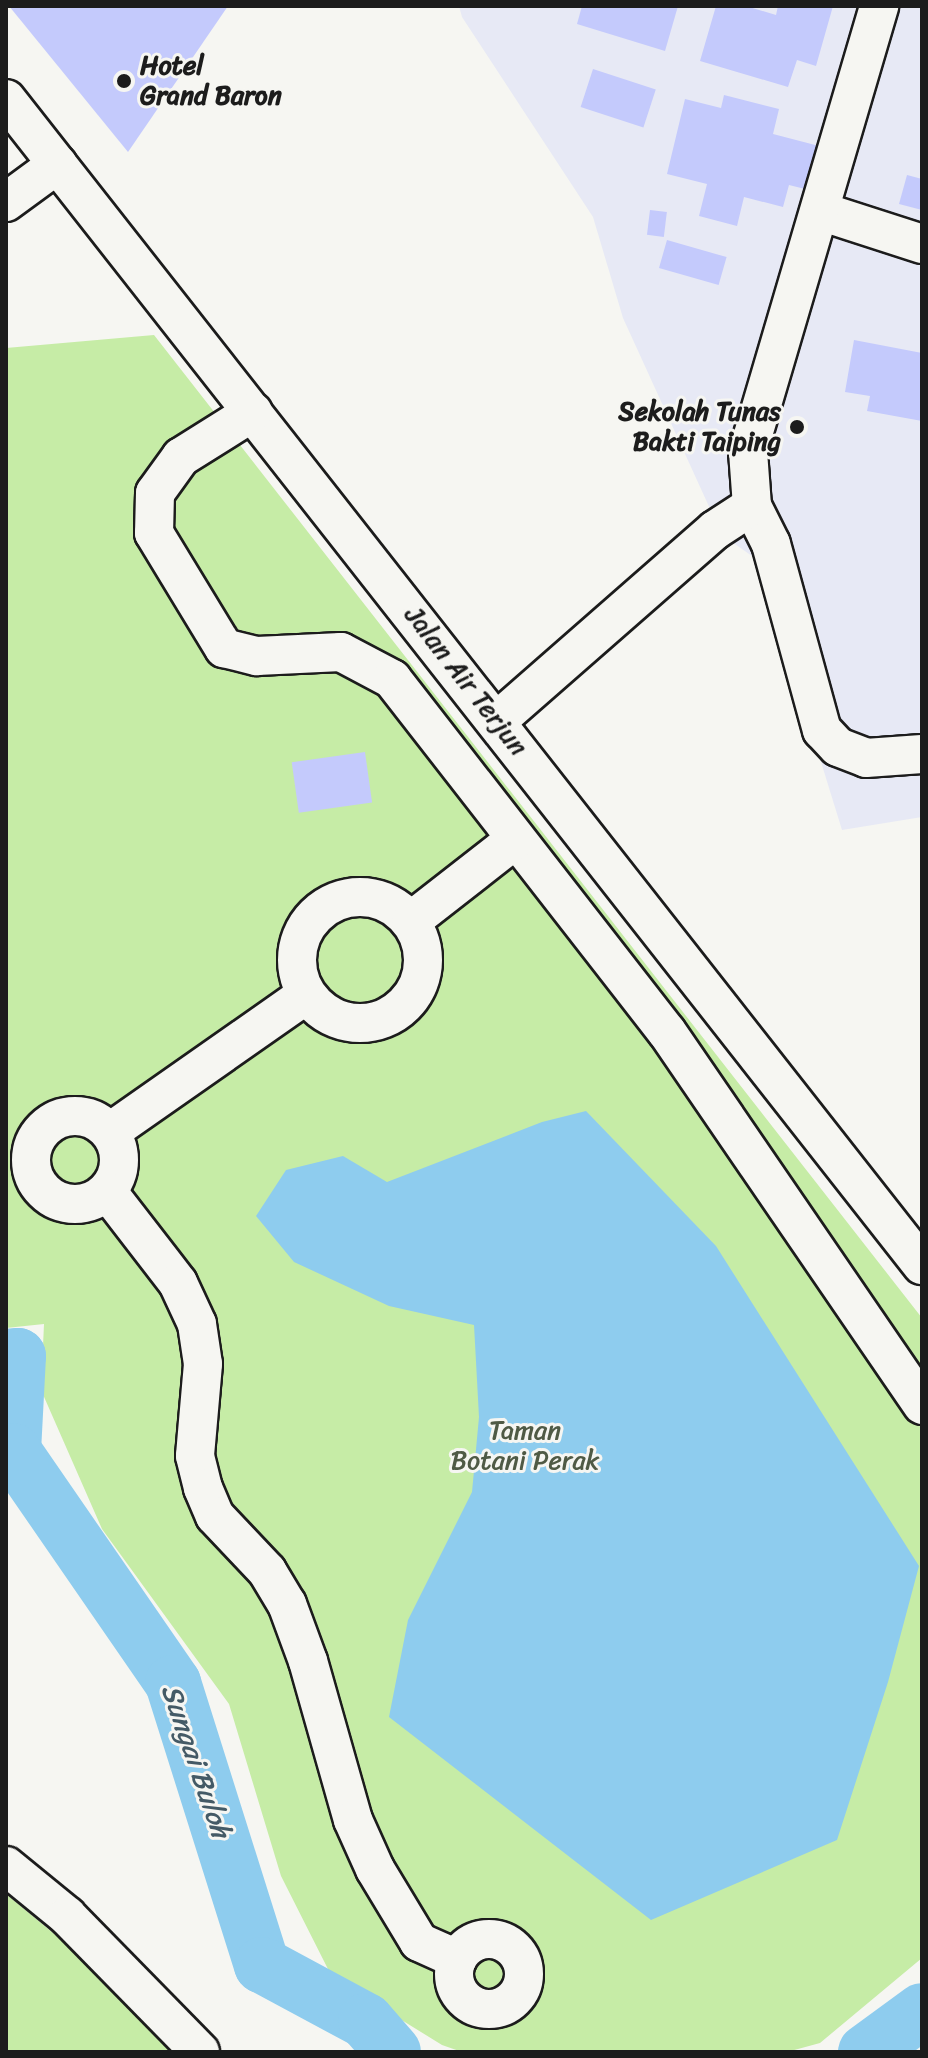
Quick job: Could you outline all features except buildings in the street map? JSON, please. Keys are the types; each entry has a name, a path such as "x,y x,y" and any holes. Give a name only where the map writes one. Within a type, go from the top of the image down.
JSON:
{"street":[{"path":"879,6 748,452 752,506 771,544 822,730 838,747 866,758 922,754"},
{"name":"Jalan Air Terjun","path":"6,99 498,720 922,1265"},
{"path":"6,202 58,164"},
{"path":"820,211 922,244"},
{"path":"253,412 181,457 155,493 154,533 224,648 257,656 341,652 392,679 667,1032 922,1405"},
{"path":"498,720 715,530 752,506"},
{"path":"411,921 516,839"},
{"path":"354,896 375,898 395,907 411,921 422,950 421,980 411,998 397,1012 378,1021 358,1024 338,1020 320,1010 306,995 298,975 296,953 302,932 324,908 354,896"},
{"path":"110,1132 306,995"},
{"path":"84,1116 98,1121 110,1132 116,1143 119,1169 107,1191 80,1204 50,1197 39,1187 30,1157 33,1142 53,1120 84,1116"},
{"path":"107,1191 178,1283 197,1324 203,1364 195,1456 203,1488 215,1516 267,1571 287,1604 308,1661 353,1820 375,1869 419,1942 457,1959"},
{"path":"6,1866 67,1916 200,2052"}],"shaded area":[{"name":"Sekolah Tunas Bakti Taiping","path":"459,6 922,6 922,817 842,830 759,561 722,535 623,318 593,217 462,17"}],"green space":[{"name":"Taman Botani Perak","path":"154,335 922,1318 922,1958 820,2043 787,2052 462,2052 442,2045 332,1977 281,1876 229,1704 102,1529 41,1390 44,1324 6,1328 6,348"},
{"path":"6,1894 64,1942 172,2052 6,2052"}],"water":[{"path":"586,1111 716,1246 919,1566 888,1682 837,1840 651,1920 389,1717 408,1620 472,1492 479,1417 474,1325 389,1306 294,1262 256,1216 286,1170 343,1156 387,1182 542,1122"}],"waterway":[{"name":"Sungai Buloh","path":"6,1357 18,1356 13,1451 173,1683 262,1965 366,2021 393,2052"},
{"name":"Sungai Buloh","path":"866,2052 922,2011"}],"place":[{"name":"Hotel Grand Baron","path":"124,81"},
{"name":"Sekolah Tunas Bakti Taiping","path":"797,427"}]}
